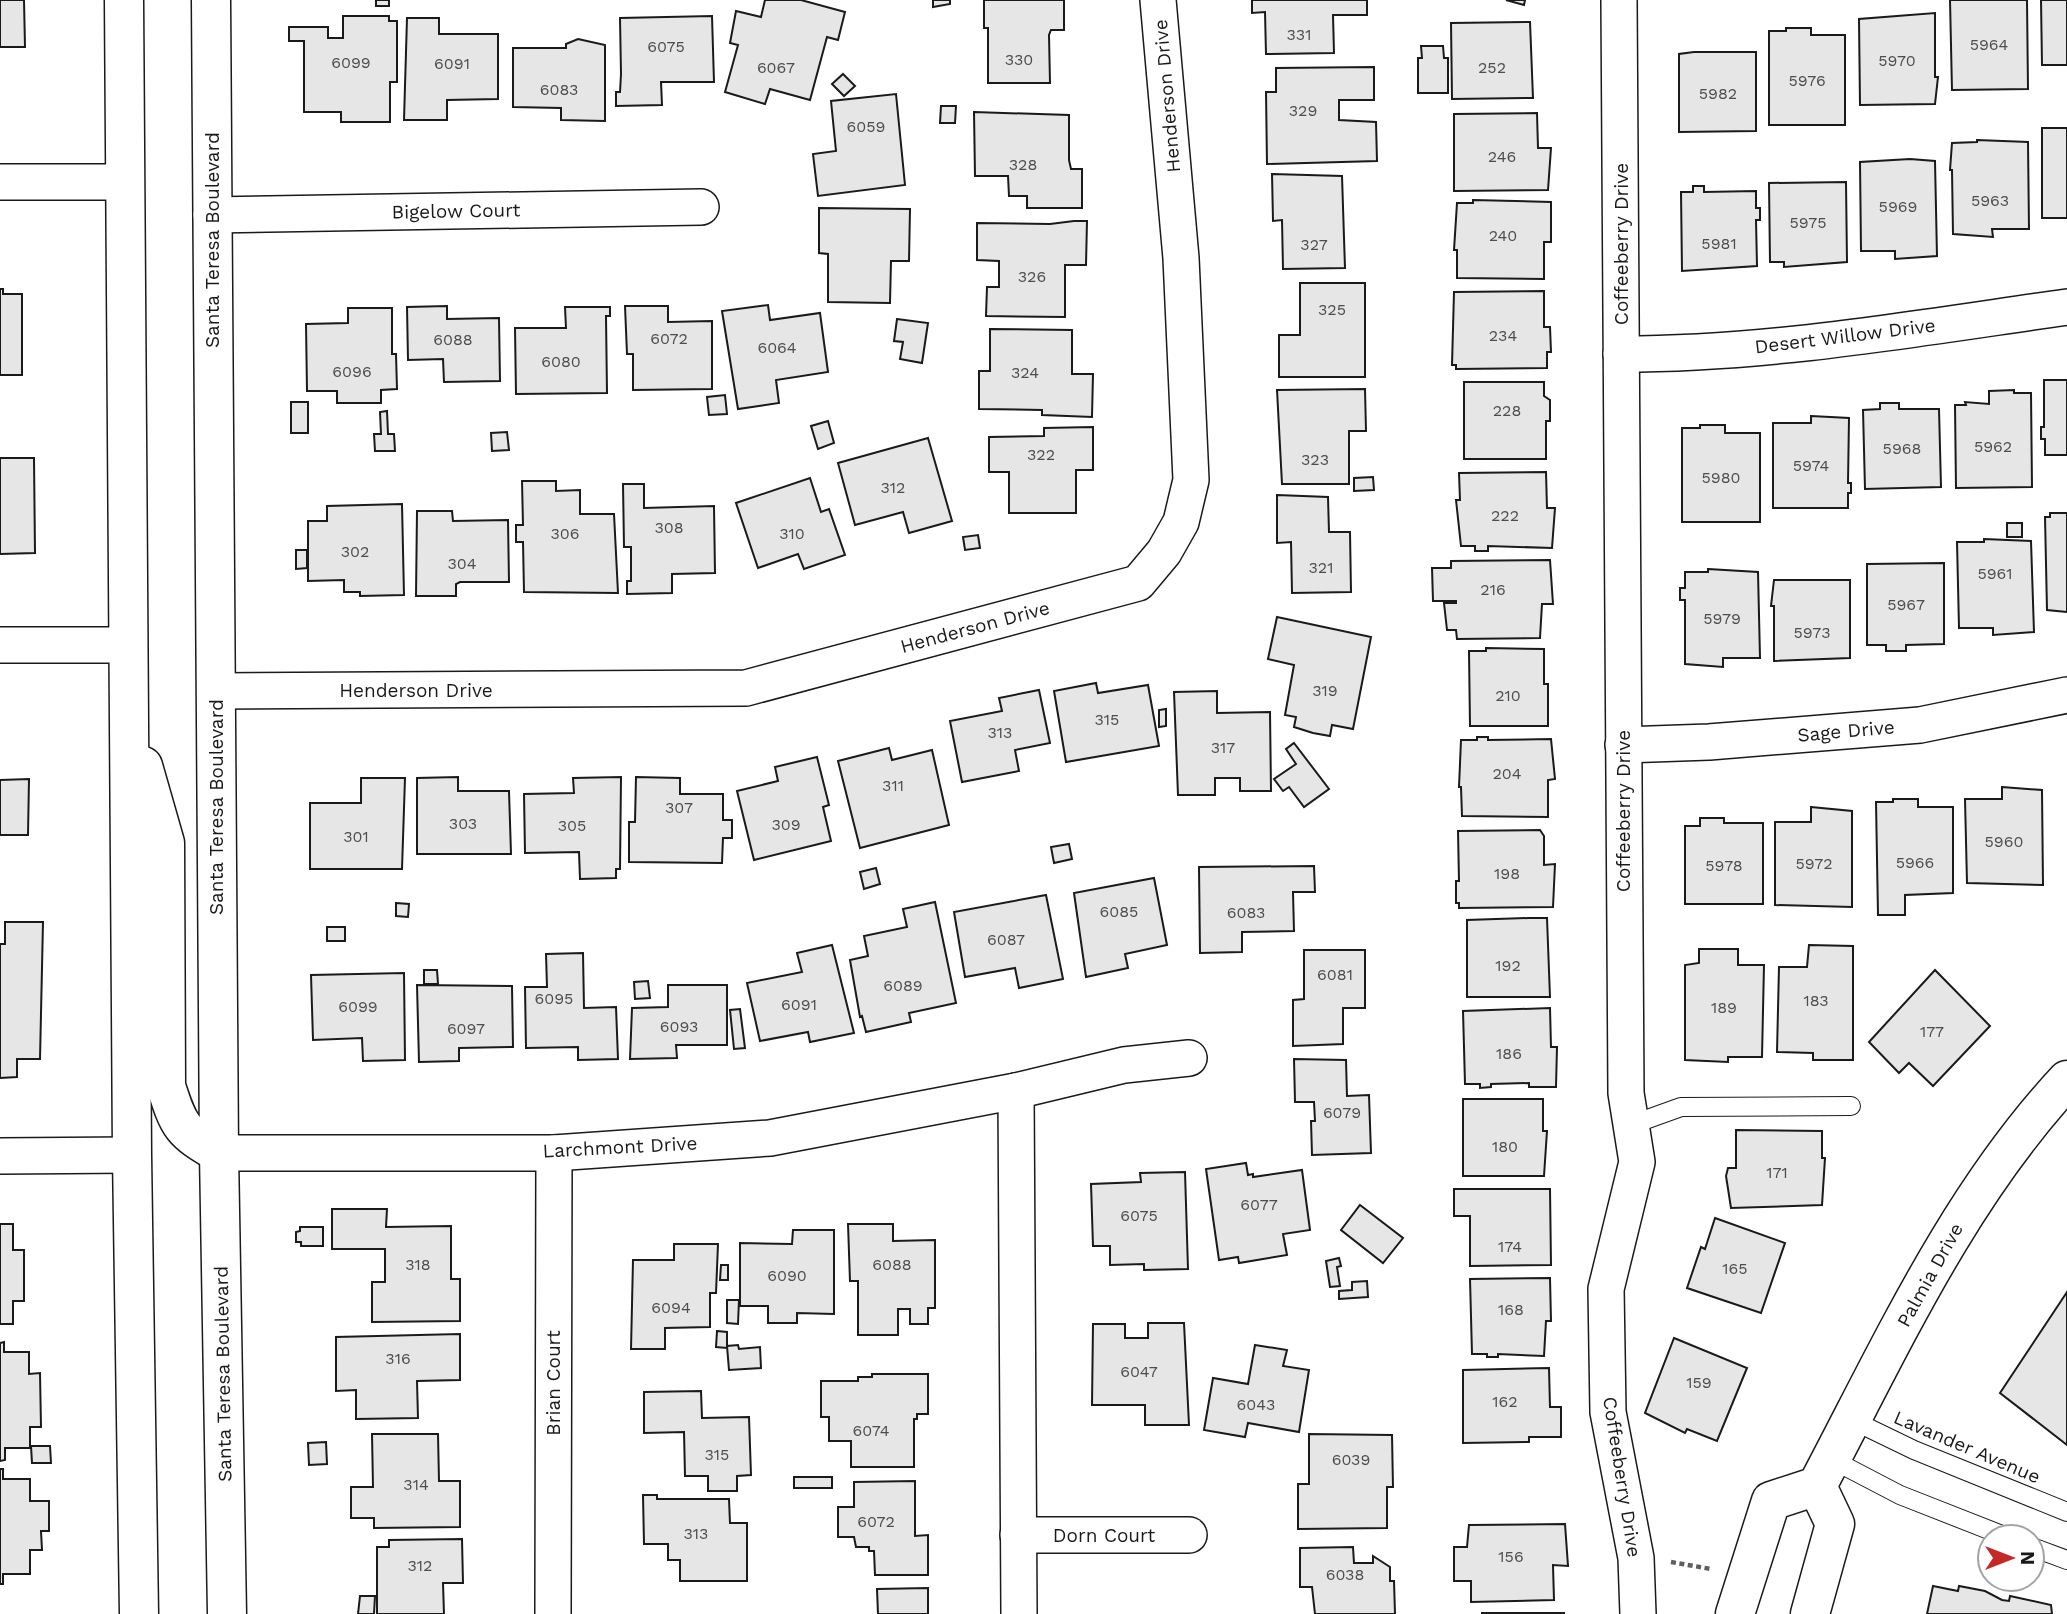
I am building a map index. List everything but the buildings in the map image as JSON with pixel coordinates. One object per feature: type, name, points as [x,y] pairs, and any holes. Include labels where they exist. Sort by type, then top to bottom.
[{"type":"main road","points":[[124,0],[132,1155],[139,1614]]},
{"type":"main road","name":"Santa Teresa Boulevard","points":[[211,0],[219,1153],[227,1614]]},
{"type":"main road","points":[[129,716],[165,843],[166,1086],[176,1116],[186,1134],[219,1153]]},
{"type":"main road","name":"Palmia Drive","points":[[1824,1472],[1952,1232],[2047,1102],[2067,1080]]},
{"type":"main road","points":[[1735,1614],[1771,1501],[1824,1472],[1835,1524],[1810,1614]]},
{"type":"street","name":"Henderson Drive","points":[[216,691],[746,688],[1138,583],[1164,552],[1181,522],[1191,480],[1181,258],[1158,0]]},
{"type":"street","name":"Coffeeberry Drive","points":[[1619,0],[1626,1093],[1637,1162],[1606,1289],[1608,1412],[1636,1558],[1638,1614]]},
{"type":"street","points":[[0,181],[125,181]]},
{"type":"street","name":"Bigelow Court","points":[[211,215],[701,207]]},
{"type":"street","name":"Desert Willow Drive","points":[[1621,354],[1703,352],[1852,338],[2067,307]]},
{"type":"street","points":[[0,645],[128,645]]},
{"type":"street","name":"Sage Drive","points":[[1623,744],[1709,742],[1920,725],[2067,695]]},
{"type":"street","name":"Larchmont Drive","points":[[219,1153],[554,1153],[770,1138],[1016,1091],[1124,1065],[1189,1058]]},
{"type":"street","points":[[1016,1091],[1019,1614]]},
{"type":"street","name":"Brian Court","points":[[553,1614],[554,1153]]},
{"type":"street","points":[[0,1156],[132,1155]]},
{"type":"street","name":"Dorn Court","points":[[1018,1535],[1189,1535]]},
{"type":"lane","points":[[1631,1125],[1681,1107],[1851,1106]]},
{"type":"lane","name":"Lavander Avenue","points":[[1852,1420],[1914,1450],[2067,1512]]},
{"type":"lane","points":[[1824,1472],[1900,1495],[1976,1525]]},
{"type":"lane","points":[[2046,1552],[2067,1560]]},
{"type":"path","points":[[1636,1558],[1694,1564],[1747,1578]]}]
